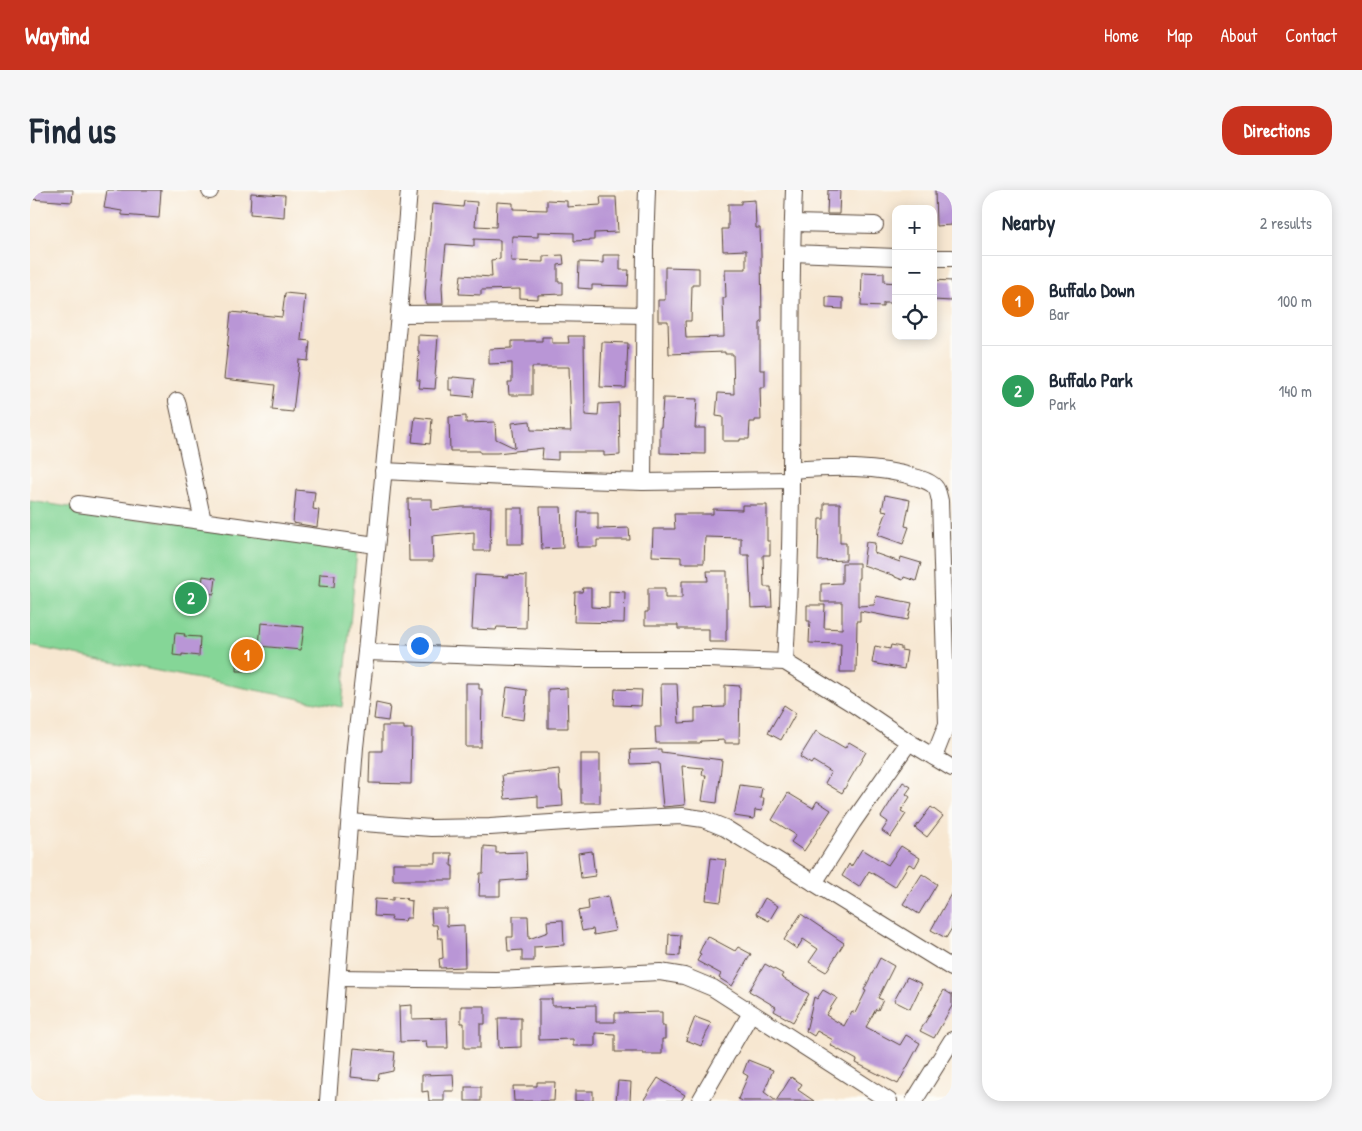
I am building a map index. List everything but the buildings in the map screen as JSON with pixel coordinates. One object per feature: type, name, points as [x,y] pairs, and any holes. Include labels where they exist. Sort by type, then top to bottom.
[{"type":"street","points":[[328,1101],[355,747],[399,314],[408,190]]},
{"type":"street","points":[[643,482],[647,190]]},
{"type":"street","points":[[785,662],[791,475],[792,223],[794,190]]},
{"type":"street","points":[[792,223],[875,225]]},
{"type":"street","points":[[792,253],[892,257]]},
{"type":"street","points":[[937,258],[952,258]]},
{"type":"street","points":[[399,314],[548,313],[644,315]]},
{"type":"street","points":[[178,401],[203,522]]},
{"type":"street","points":[[383,471],[643,482],[791,475],[854,468],[882,470],[929,482],[936,487],[940,501],[947,724],[934,757]]},
{"type":"street","points":[[78,504],[376,545]]},
{"type":"street","points":[[366,652],[578,659],[708,659],[785,662],[952,768]]},
{"type":"street","points":[[814,883],[853,822],[909,742]]},
{"type":"street","points":[[350,822],[431,828],[490,827],[682,816],[703,819],[725,828],[952,968]]},
{"type":"street","points":[[338,978],[496,980],[660,972],[684,976],[713,988],[889,1101]]},
{"type":"street","points":[[700,1101],[751,1013]]},
{"type":"street","points":[[914,1101],[952,1040]]},
{"type":"green space","points":[[30,501],[357,551],[342,707],[30,646]]},
{"type":"place","name":"Buffalo Park","points":[[191,598]]},
{"type":"place","name":"Buffalo Down","points":[[247,655]]}]
